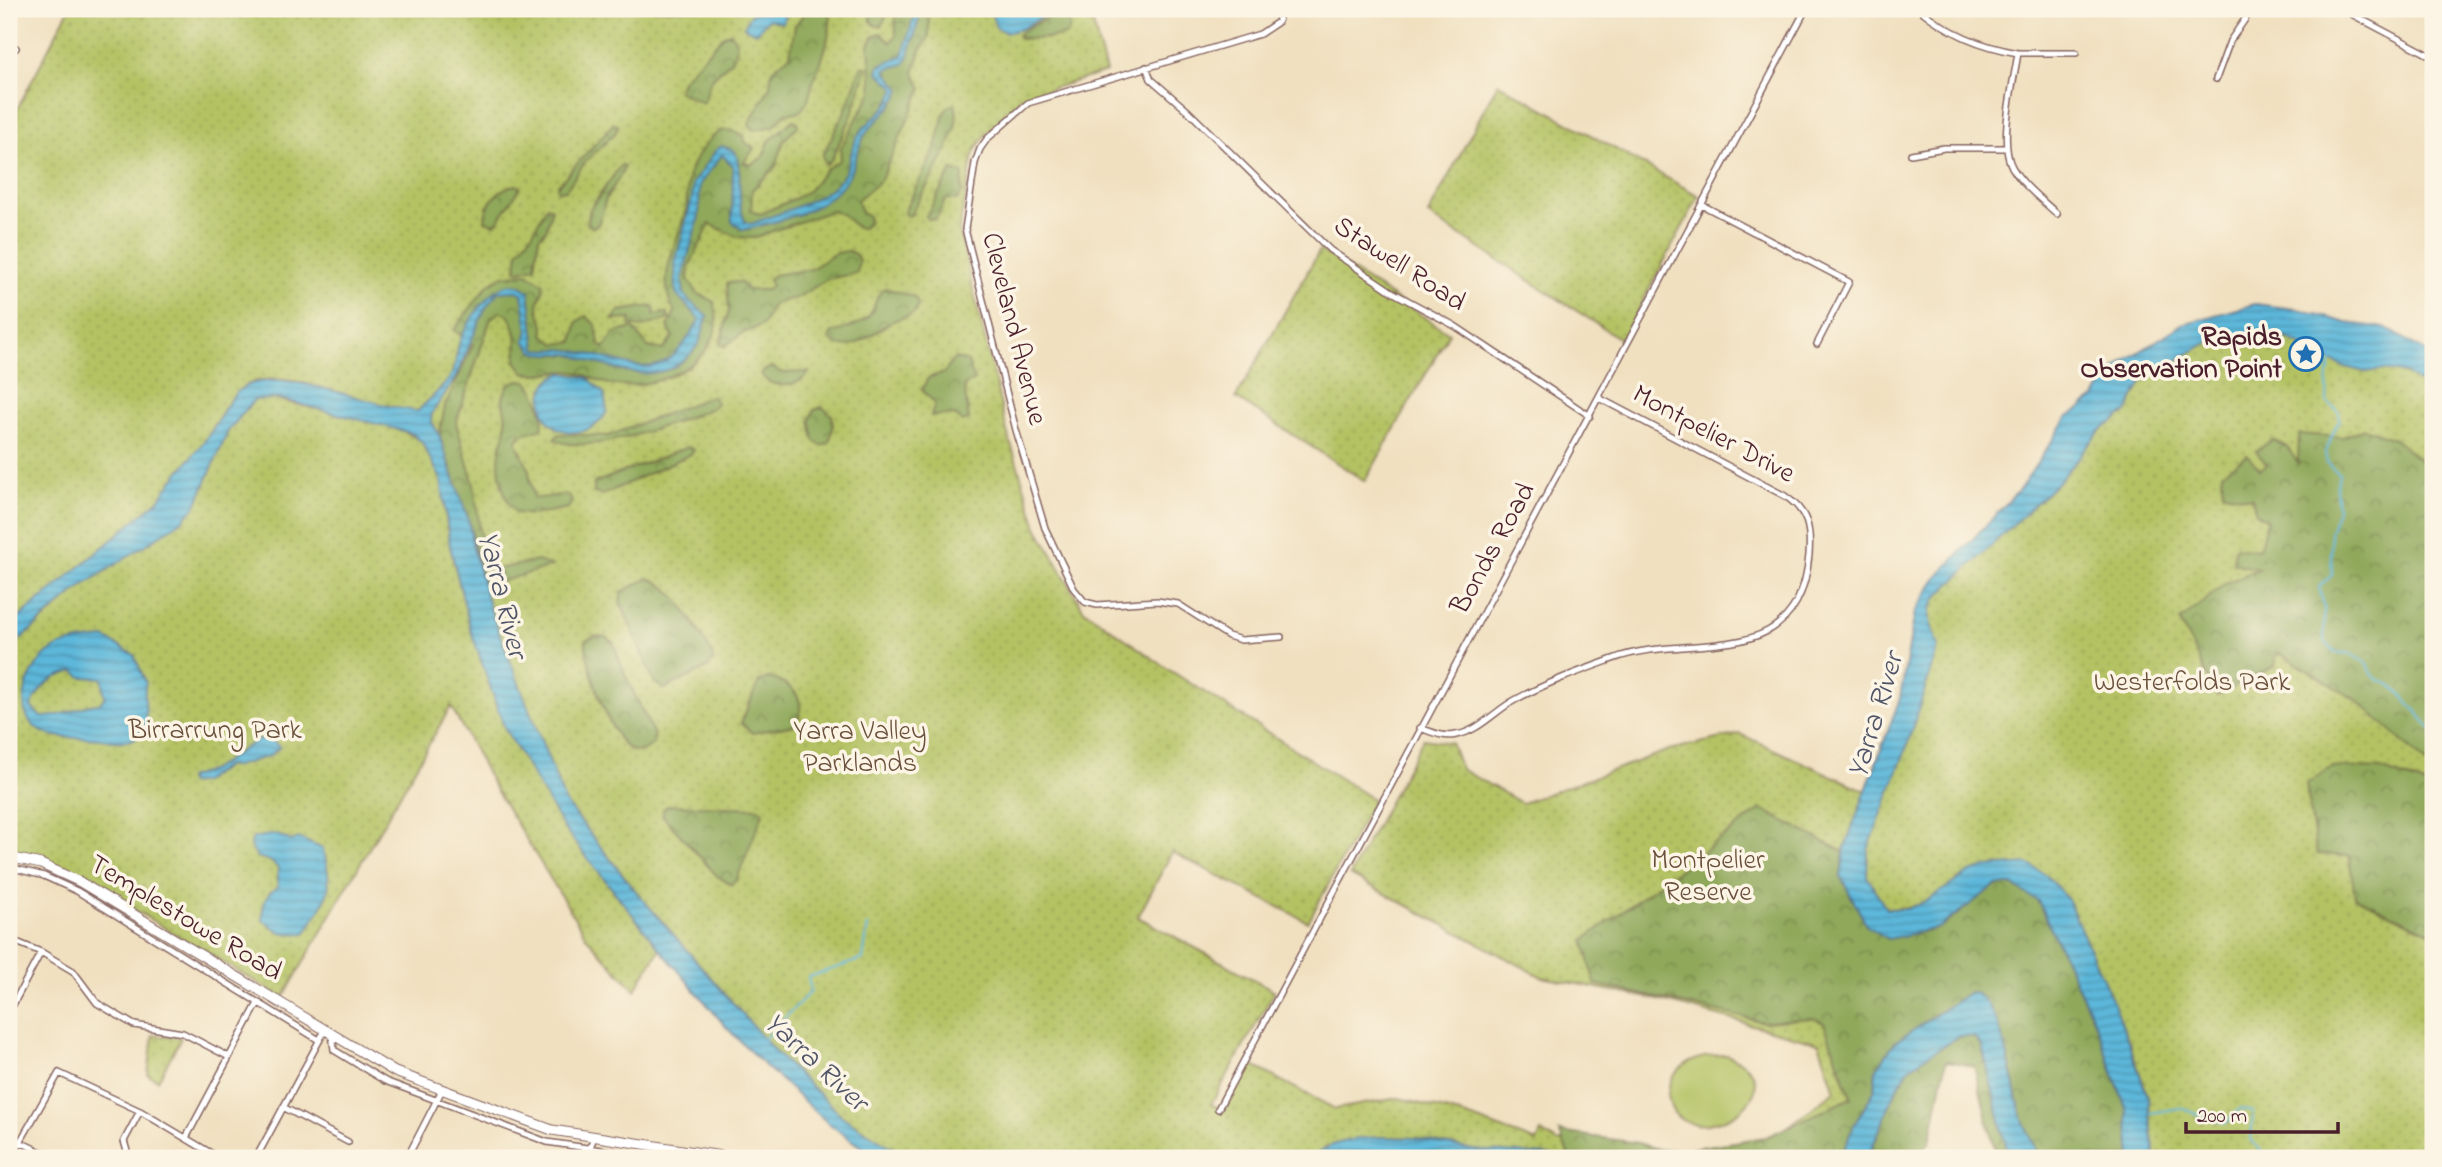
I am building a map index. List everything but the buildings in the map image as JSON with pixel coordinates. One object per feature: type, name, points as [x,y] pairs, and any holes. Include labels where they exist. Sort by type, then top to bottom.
[{"type":"main road","name":"Templestowe Road","points":[[9,857],[33,861],[80,882],[388,1069],[537,1126],[702,1156],[734,1158]]},
{"type":"street","name":"Cleveland Avenue","points":[[1281,9],[1278,22],[1260,34],[1028,103],[1020,108],[987,139],[981,149],[975,163],[965,229],[1045,528],[1074,589],[1085,602],[1097,605],[1157,601],[1178,604],[1228,636],[1241,640],[1281,637]]},
{"type":"street","name":"Bonds Road","points":[[1218,1109],[1381,810],[1420,728],[1590,416],[1806,9]]},
{"type":"street","points":[[1919,9],[1941,26],[1970,41],[2018,53],[2076,52]]},
{"type":"street","points":[[2216,79],[2230,41],[2252,9]]},
{"type":"street","points":[[2342,9],[2433,57]]},
{"type":"street","points":[[9,44],[16,48]]},
{"type":"street","points":[[2018,53],[2006,148],[2010,164],[2024,183],[2057,214]]},
{"type":"street","name":"Stawell Road","points":[[1146,67],[1151,79],[1189,112],[1330,250],[1394,293],[1455,326],[1590,416]]},
{"type":"street","points":[[1911,154],[1944,148],[2006,148]]},
{"type":"street","points":[[1702,205],[1849,282],[1817,344]]},
{"type":"street","name":"Montpelier Drive","points":[[1420,728],[1443,735],[1464,733],[1514,700],[1625,655],[1745,641],[1776,627],[1800,596],[1808,572],[1810,538],[1807,518],[1798,506],[1785,496],[1599,398]]},
{"type":"street","name":"Templestowe Road","points":[[9,867],[44,876],[77,891],[319,1040]]},
{"type":"street","points":[[9,939],[41,951],[76,974],[97,1003],[134,1025],[183,1033],[229,1057]]},
{"type":"street","points":[[9,1012],[41,951]]},
{"type":"street","points":[[186,1138],[258,1003]]},
{"type":"street","points":[[256,1158],[319,1040],[328,1032]]},
{"type":"street","name":"Templestowe Road","points":[[328,1032],[334,1050],[384,1081],[547,1142],[653,1158],[672,1149]]},
{"type":"street","points":[[10,1157],[58,1070],[140,1111],[219,1158]]},
{"type":"street","points":[[407,1158],[442,1090]]},
{"type":"street","points":[[283,1107],[348,1142]]},
{"type":"street","points":[[129,1158],[124,1141],[140,1111]]},
{"type":"street","points":[[586,1158],[594,1137]]},
{"type":"street","points":[[21,1140],[54,1158]]},
{"type":"green space","points":[[69,9],[1089,9],[1106,72],[1021,98],[987,133],[974,152],[959,230],[1007,431],[1037,527],[1083,609],[1168,669],[1374,800],[1308,922],[1172,852],[1138,917],[1275,991],[1211,1104],[1224,1111],[1250,1064],[1335,1109],[1399,1098],[1467,1116],[1537,1142],[1541,1132],[1557,1142],[1638,1144],[1661,1151],[1764,1145],[1835,1091],[1819,1043],[1659,1000],[1542,977],[1350,875],[1423,739],[1451,743],[1461,769],[1522,803],[1669,750],[1740,734],[1866,791],[1845,847],[1840,872],[1867,926],[1888,939],[1938,928],[1973,899],[1996,885],[2005,883],[2029,893],[2038,901],[2096,1025],[2127,1111],[2131,1158],[2039,1158],[2023,1119],[1998,1025],[1981,997],[1970,992],[1895,1042],[1876,1070],[1874,1091],[1853,1127],[1841,1158],[1545,1156],[1473,1150],[1415,1138],[1380,1137],[1339,1143],[1327,1147],[1313,1158],[908,1158],[843,1117],[778,1055],[639,895],[565,802],[489,606],[473,548],[469,522],[439,435],[421,421],[390,408],[313,385],[280,379],[250,383],[229,401],[208,436],[160,500],[9,626],[9,125]]},
{"type":"green space","points":[[807,9],[831,11],[826,45],[808,100],[799,112],[786,113],[774,126],[754,130],[749,124],[770,86],[772,70],[790,55],[795,26]]},
{"type":"green space","points":[[869,9],[929,9],[929,37],[921,50],[914,73],[922,88],[881,180],[857,200],[861,213],[868,216],[869,222],[863,228],[857,228],[842,214],[831,211],[753,238],[737,237],[710,224],[689,267],[688,279],[697,293],[714,302],[717,322],[712,339],[702,354],[688,366],[671,376],[652,382],[614,385],[573,372],[524,372],[516,361],[516,337],[511,320],[507,314],[500,312],[491,318],[456,423],[474,485],[484,561],[491,568],[497,569],[538,561],[552,566],[484,587],[469,522],[439,435],[445,406],[473,344],[454,330],[488,285],[503,276],[527,273],[543,283],[538,306],[544,326],[543,334],[556,344],[573,342],[577,322],[586,316],[596,325],[599,344],[604,348],[615,333],[633,328],[648,347],[663,350],[673,337],[668,326],[675,312],[669,299],[667,274],[686,209],[689,175],[698,155],[714,135],[729,130],[744,135],[745,142],[754,148],[744,162],[749,165],[762,159],[769,141],[793,120],[798,122],[798,126],[784,140],[776,166],[752,190],[751,211],[760,214],[809,190],[826,169],[840,160],[841,147],[872,92],[869,45],[873,37],[881,33],[891,43],[896,35],[895,13],[890,10],[881,26],[876,26],[871,21]]},
{"type":"green space","points":[[1056,13],[1065,15],[1070,25],[1068,34],[1051,38],[1020,39],[1018,35],[1021,32]]},
{"type":"green space","points":[[731,33],[737,48],[735,54],[711,81],[703,103],[678,91],[683,79],[724,35]]},
{"type":"green space","points":[[862,65],[867,68],[852,115],[832,159],[826,165],[822,156],[845,111]]},
{"type":"green space","points":[[1498,83],[1699,196],[1622,340],[1428,215]]},
{"type":"green space","points":[[955,104],[957,116],[949,145],[911,215],[907,216],[904,213],[933,152],[944,114],[949,106]]},
{"type":"green space","points":[[613,124],[618,125],[615,133],[585,162],[566,190],[558,191],[557,186]]},
{"type":"green space","points":[[621,165],[624,167],[623,171],[606,199],[598,225],[593,227],[587,224],[590,209]]},
{"type":"green space","points":[[952,170],[963,173],[962,192],[958,200],[946,199],[936,219],[928,219],[926,216]]},
{"type":"green space","points":[[517,185],[520,188],[498,221],[495,224],[485,221],[487,208],[494,197],[504,189]]},
{"type":"green space","points":[[547,206],[552,208],[546,230],[539,237],[535,267],[516,270],[518,252],[532,234]]},
{"type":"green space","points":[[1320,250],[1449,333],[1365,481],[1236,398]]},
{"type":"green space","points":[[848,251],[855,254],[859,261],[857,273],[828,279],[796,298],[779,302],[771,307],[763,325],[743,333],[725,346],[720,344],[729,311],[727,283],[740,282],[748,290],[767,290],[771,286],[769,279],[774,275],[811,269],[836,253]]},
{"type":"green space","points":[[885,288],[915,297],[918,305],[915,312],[889,323],[868,338],[851,345],[836,344],[829,338],[832,333],[856,325],[868,317],[879,294]]},
{"type":"green space","points":[[652,306],[655,309],[654,315],[667,313],[669,319],[642,327],[630,325],[631,319],[613,320],[619,311]]},
{"type":"green space","name":"Westerfolds Park","points":[[2251,325],[2390,367],[2433,384],[2433,1158],[2153,1158],[2147,1094],[2127,1037],[1916,908],[1886,909],[1859,865],[1925,613],[1944,586],[2134,380],[2187,342]]},
{"type":"green space","points":[[955,358],[968,362],[974,380],[964,386],[969,420],[962,422],[954,415],[931,416],[935,403],[922,390],[928,378],[944,373]]},
{"type":"green space","points":[[771,367],[782,373],[809,372],[792,384],[778,385],[765,379],[761,373]]},
{"type":"green space","points":[[518,380],[527,381],[531,385],[542,416],[542,428],[520,435],[516,442],[528,467],[534,498],[569,496],[572,502],[568,508],[532,515],[517,513],[505,494],[499,468],[506,425],[503,401],[509,384]]},
{"type":"green space","points":[[712,396],[717,403],[712,408],[632,436],[587,444],[569,444],[554,439],[559,434],[608,436]]},
{"type":"green space","name":"Birrarrung Park","points":[[265,397],[398,428],[421,441],[441,479],[450,546],[471,631],[481,655],[563,827],[660,949],[635,990],[587,938],[494,787],[451,706],[283,998],[60,866],[36,856],[9,852],[9,649],[81,587],[196,505],[228,431],[254,400]]},
{"type":"green space","points":[[822,407],[832,415],[833,428],[829,443],[821,446],[814,440],[810,420],[814,410]]},
{"type":"green space","points":[[2364,428],[2394,439],[2433,471],[2433,934],[2355,897],[2349,856],[2317,854],[2306,784],[2332,767],[2381,769],[2430,787],[2428,765],[2358,701],[2277,652],[2275,666],[2217,696],[2180,621],[2226,583],[2258,569],[2233,563],[2235,547],[2259,550],[2267,520],[2256,513],[2252,498],[2223,493],[2222,473],[2247,455],[2260,469],[2267,465],[2256,451],[2273,440],[2287,447],[2298,463],[2299,434],[2343,437]]},
{"type":"green space","points":[[688,447],[694,450],[691,454],[602,495],[594,493],[594,483]]},
{"type":"green space","points":[[648,578],[677,599],[712,653],[713,662],[706,669],[664,689],[654,682],[620,601],[622,592]]},
{"type":"green space","points":[[595,636],[606,637],[614,644],[625,675],[654,735],[653,744],[643,750],[633,751],[625,746],[608,719],[594,683],[587,650],[586,640]]},
{"type":"green space","points":[[769,678],[785,684],[796,694],[799,716],[795,725],[752,733],[741,723],[759,681]]},
{"type":"green space","points":[[669,805],[759,808],[763,813],[736,881],[730,884],[717,876],[663,816],[663,809]]},
{"type":"green space","name":"Montpelier Reserve","points":[[1761,809],[1844,852],[1841,877],[1867,926],[1902,932],[1929,931],[1951,920],[1995,886],[2008,885],[2022,889],[2038,901],[2096,1025],[2127,1111],[2131,1158],[2039,1158],[2023,1119],[1998,1025],[1981,997],[1970,992],[1895,1042],[1876,1070],[1874,1091],[1853,1127],[1841,1158],[1569,1156],[1559,1132],[1638,1143],[1661,1150],[1688,1149],[1766,1137],[1851,1098],[1824,1023],[1813,1018],[1764,1022],[1595,984],[1584,940]]},
{"type":"green space","points":[[153,1035],[181,1038],[158,1080],[148,1075]]},
{"type":"green space","points":[[1968,1035],[1979,1040],[1982,1047],[2009,1158],[1997,1158],[1974,1066],[1946,1061],[1930,1142],[1917,1158],[1868,1158],[1895,1092],[1910,1067],[1951,1039]]},
{"type":"green space","points":[[1727,1055],[1750,1070],[1755,1087],[1748,1103],[1732,1116],[1712,1123],[1691,1123],[1675,1114],[1668,1093],[1675,1074],[1689,1062],[1707,1056]]},
{"type":"water","points":[[776,9],[785,12],[783,23],[768,19],[756,33],[744,27],[750,15],[760,11],[770,13]]},
{"type":"water","points":[[916,9],[920,9],[920,15],[908,58],[904,64],[885,70],[901,90],[867,132],[848,177],[828,199],[801,213],[743,230],[732,222],[733,166],[722,155],[700,184],[699,216],[682,279],[684,293],[689,301],[708,316],[699,343],[684,360],[669,369],[638,373],[572,355],[534,352],[525,341],[528,330],[522,294],[517,291],[498,292],[485,309],[455,379],[432,413],[431,420],[439,435],[469,522],[473,548],[489,606],[565,802],[639,895],[778,1055],[843,1117],[908,1158],[876,1158],[828,1123],[728,1029],[563,827],[504,727],[471,631],[450,546],[441,479],[421,441],[411,433],[280,399],[254,400],[228,431],[196,505],[182,521],[81,587],[9,649],[9,626],[159,500],[212,431],[232,397],[253,383],[298,383],[418,411],[448,380],[453,371],[461,338],[472,318],[489,297],[509,285],[519,285],[529,292],[536,349],[569,350],[643,367],[657,365],[671,358],[685,343],[700,319],[676,294],[675,263],[692,198],[693,183],[716,150],[722,146],[735,151],[739,169],[740,204],[745,222],[751,224],[813,199],[835,185],[843,176],[858,135],[886,106],[893,94],[895,88],[878,72],[880,65],[903,55]]},
{"type":"water","points":[[990,9],[1056,9],[1021,29],[1006,33],[996,27]]},
{"type":"water","points":[[2255,304],[2303,310],[2346,323],[2386,328],[2433,356],[2433,393],[2405,373],[2383,370],[2365,372],[2341,366],[2285,337],[2260,333],[2221,335],[2143,380],[2127,412],[2100,431],[2059,481],[1937,597],[1930,611],[1930,621],[1938,647],[1906,749],[1868,850],[1867,876],[1886,909],[1907,909],[1928,900],[1970,872],[1986,867],[2028,864],[2046,875],[2067,898],[2118,1013],[2148,1097],[2155,1158],[2131,1158],[2127,1111],[2096,1025],[2038,901],[2012,885],[1996,885],[1938,928],[1888,939],[1867,926],[1841,877],[1845,847],[1900,698],[1915,612],[1936,578],[2020,489],[2068,417],[2095,398],[2105,379],[2122,363],[2183,324]]},
{"type":"water","points":[[563,373],[588,378],[604,393],[607,411],[602,419],[587,430],[561,430],[546,418],[542,397],[546,385]]},
{"type":"water","points":[[105,638],[134,655],[146,683],[146,723],[141,734],[132,740],[122,741],[62,737],[41,731],[31,723],[24,702],[30,678],[36,667],[43,657],[58,647],[78,641]],"holes":[[[75,671],[81,677],[102,678],[105,697],[99,704],[49,717],[41,717],[31,707],[38,693],[53,679]]]},
{"type":"water","points":[[257,740],[271,740],[280,747],[269,756],[233,767],[228,765],[203,782],[189,784],[188,778],[212,770]]},
{"type":"water","points":[[275,834],[291,841],[299,838],[323,849],[329,885],[324,902],[305,934],[282,933],[263,920],[265,901],[278,886],[278,868],[270,861],[257,857],[250,846],[253,838]]},
{"type":"water","points":[[1970,992],[1981,997],[1998,1025],[2023,1119],[2039,1158],[2009,1158],[1982,1046],[1974,1037],[1959,1036],[1910,1067],[1895,1092],[1868,1158],[1841,1158],[1853,1127],[1874,1091],[1876,1070],[1895,1042]]},
{"type":"water","points":[[1380,1137],[1415,1138],[1473,1150],[1586,1158],[1313,1158],[1335,1144]]},
{"type":"waterway","points":[[2332,358],[2328,374],[2327,402],[2339,412],[2340,420],[2325,453],[2327,462],[2339,474],[2336,490],[2338,509],[2330,533],[2332,575],[2319,587],[2324,606],[2324,640],[2335,653],[2349,653],[2368,664],[2374,676],[2392,685],[2433,731]]},
{"type":"waterway","name":"Yarra River","points":[[764,1039],[811,991],[808,977],[863,959],[868,925]]},
{"type":"waterway","points":[[2151,1113],[2180,1108],[2226,1123],[2240,1109],[2253,1112],[2251,1141],[2263,1152],[2263,1158]]},
{"type":"place","name":"Rapids Observation Point","points":[[2306,354]]},
{"type":"park label","name":"Yarra Valley Parklands","points":[[860,748]]}]
